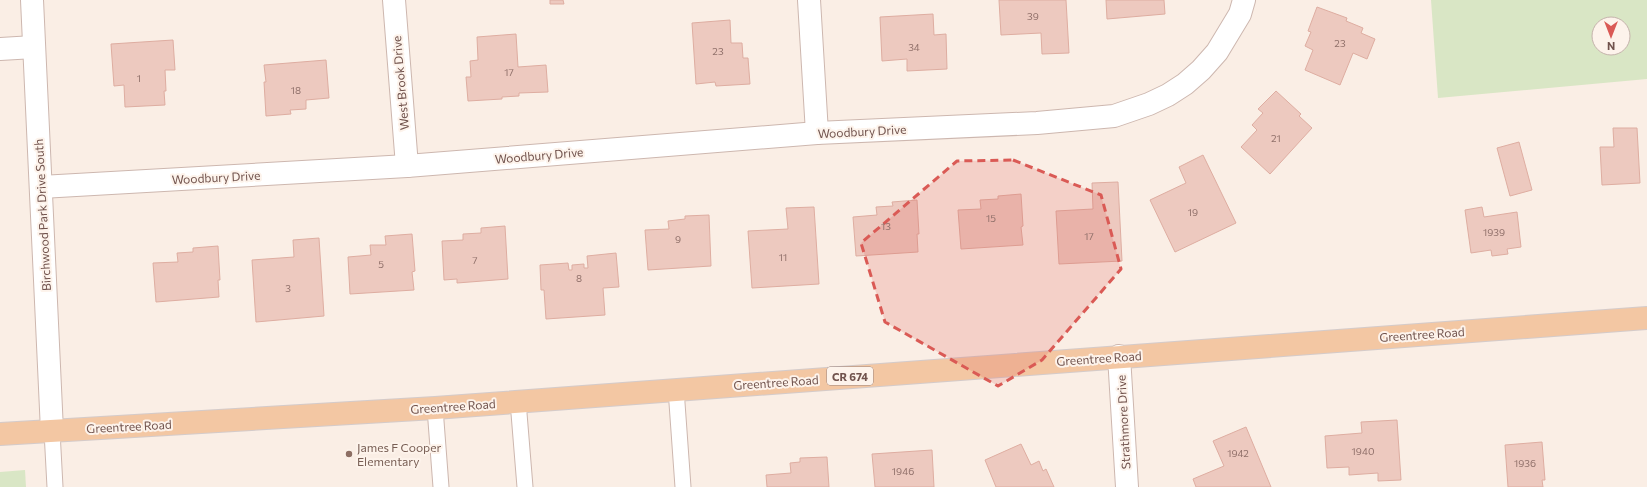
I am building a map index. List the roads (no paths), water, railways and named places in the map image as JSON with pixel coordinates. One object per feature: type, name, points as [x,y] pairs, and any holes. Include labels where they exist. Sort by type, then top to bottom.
[{"type":"main road","name":"Greentree Road","points":[[0,434],[435,408],[1119,356],[1647,318]]},
{"type":"street","name":"Birchwood Park Drive South","points":[[32,0],[52,431]]},
{"type":"street","name":"West Brook Drive","points":[[394,0],[407,166]]},
{"type":"street","points":[[809,0],[817,133]]},
{"type":"street","name":"Woodbury Drive","points":[[41,187],[407,166],[817,133],[1037,123],[1114,116],[1149,104],[1168,94],[1185,84],[1201,70],[1217,52],[1240,14],[1244,0]]},
{"type":"street","points":[[0,49],[34,47]]},
{"type":"street","name":"Strathmore Drive","points":[[1119,356],[1127,487]]},
{"type":"lane","points":[[676,389],[683,487]]},
{"type":"lane","points":[[518,401],[525,487]]},
{"type":"lane","points":[[435,408],[441,487]]},
{"type":"lane","points":[[52,431],[55,487]]},
{"type":"place","name":"James F Cooper Elementary","points":[[349,454]]}]
